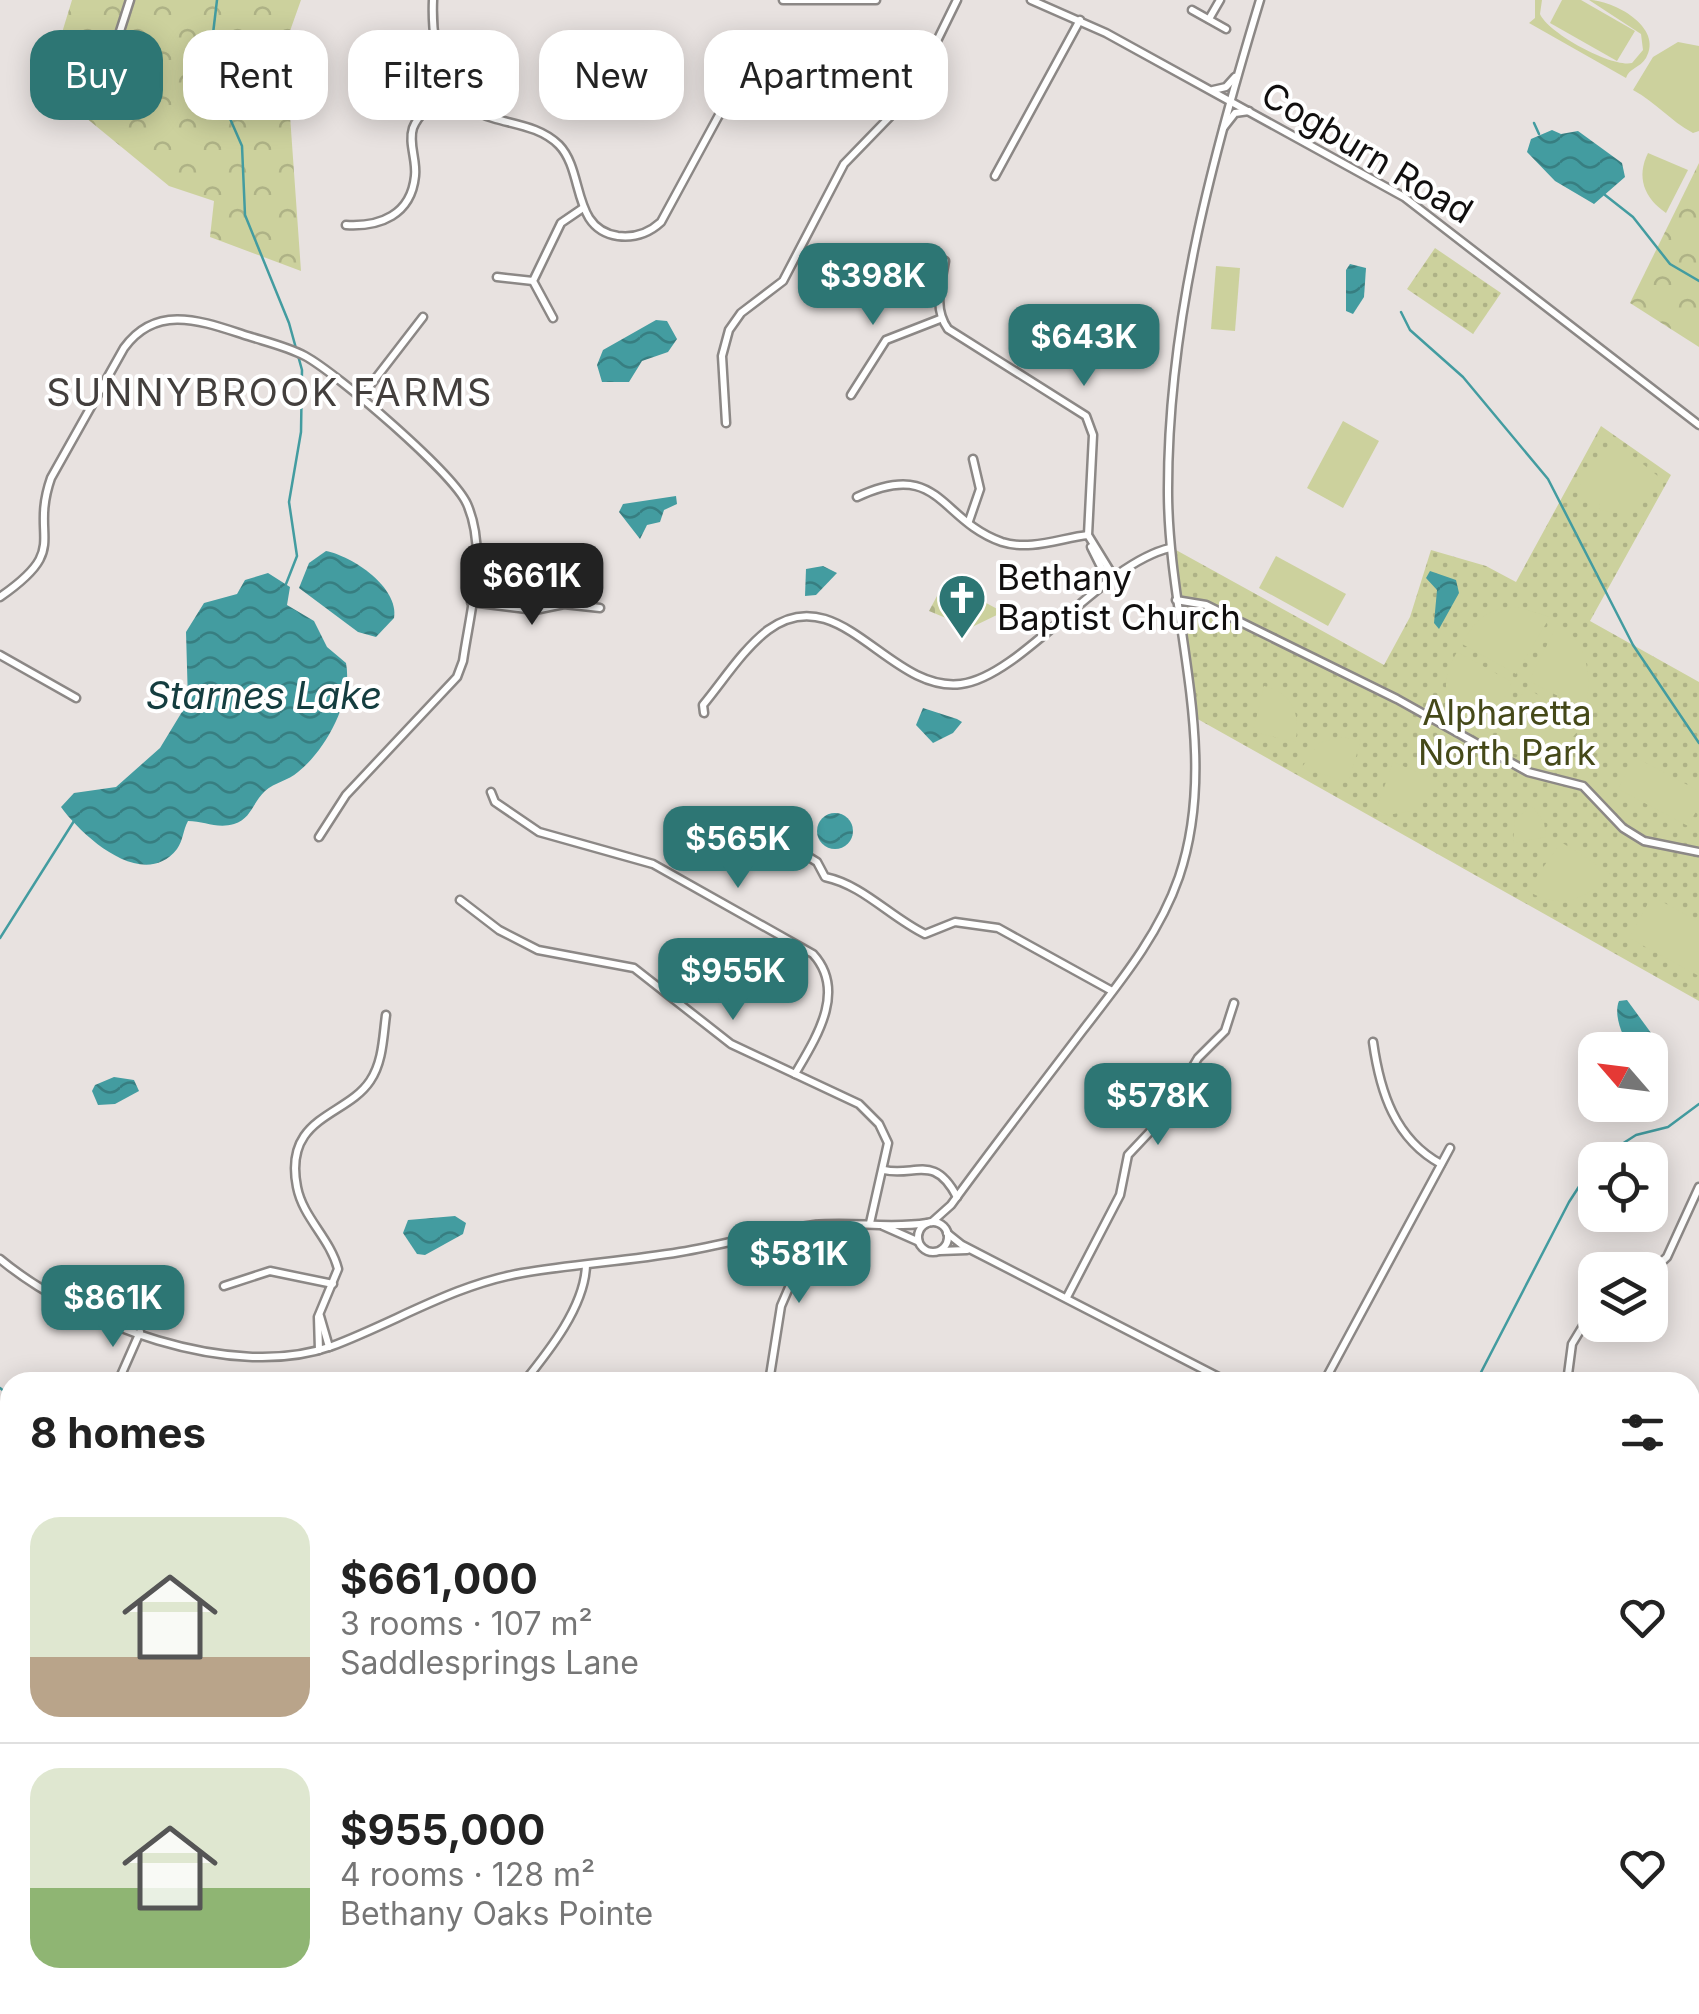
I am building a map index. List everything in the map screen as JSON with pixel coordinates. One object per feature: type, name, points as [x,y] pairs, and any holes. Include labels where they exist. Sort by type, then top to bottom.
[{"type":"street","points":[[120,30],[130,0]]},
{"type":"street","points":[[433,0],[435,30]]},
{"type":"street","points":[[783,0],[876,0]]},
{"type":"street","points":[[726,423],[722,356],[729,330],[742,314],[783,281],[844,164],[910,96],[957,0]]},
{"type":"street","name":"Cogburn Road","points":[[1030,0],[1080,20],[1374,178],[1435,218],[1699,425]]},
{"type":"street","points":[[1209,19],[1220,0]]},
{"type":"street","points":[[920,1244],[920,1230],[951,1205],[1112,991],[1164,914],[1190,830],[1193,708],[1170,548],[1171,414],[1199,210],[1260,0]]},
{"type":"street","points":[[1192,10],[1226,29]]},
{"type":"street","points":[[995,176],[1080,20]]},
{"type":"street","points":[[1213,90],[1227,86],[1238,72]]},
{"type":"street","points":[[1220,132],[1232,114],[1252,111]]},
{"type":"street","points":[[346,225],[376,225],[402,208],[415,176],[413,128],[419,120]]},
{"type":"street","points":[[503,120],[538,130],[556,142],[572,164],[583,208],[595,225],[613,235],[641,234],[659,224],[676,187],[704,149],[718,120]]},
{"type":"street","points":[[533,281],[560,223],[583,208]]},
{"type":"street","points":[[945,261],[938,301],[940,318],[959,338],[1060,396],[1086,416],[1093,435],[1089,538],[1112,581]]},
{"type":"street","points":[[498,278],[533,281]]},
{"type":"street","points":[[533,281],[553,318]]},
{"type":"street","points":[[359,400],[423,317]]},
{"type":"street","points":[[0,597],[40,564],[47,545],[45,501],[50,478],[124,348],[147,326],[168,318],[191,318],[296,352],[440,467],[464,498],[477,542],[464,662],[457,678],[346,795],[319,837]]},
{"type":"street","points":[[851,395],[886,340],[940,318]]},
{"type":"street","points":[[969,520],[980,496],[974,459]]},
{"type":"street","points":[[857,497],[896,482],[912,484],[931,492],[1007,544],[1089,538]]},
{"type":"street","points":[[704,713],[702,705],[762,636],[791,618],[827,618],[918,676],[964,684],[998,669],[1112,581],[1170,548]]},
{"type":"street","points":[[1176,600],[1206,604],[1397,698],[1528,772],[1583,786],[1618,823],[1644,840],[1699,852]]},
{"type":"street","points":[[471,602],[535,610],[564,604],[600,608]]},
{"type":"street","points":[[0,656],[76,698]]},
{"type":"street","points":[[491,792],[494,802],[539,832],[654,864],[813,954],[828,979],[829,1000],[795,1074]]},
{"type":"street","points":[[804,854],[816,862],[825,877],[856,888],[887,913],[924,934],[955,922],[998,928],[1112,991]]},
{"type":"street","points":[[460,900],[523,944],[634,968],[731,1044],[853,1100],[874,1119],[888,1142],[874,1224]]},
{"type":"street","points":[[1067,1297],[1120,1196],[1128,1155],[1161,1120],[1198,1058],[1224,1031],[1234,1003]]},
{"type":"street","points":[[319,1350],[319,1315],[337,1264],[328,1240],[300,1198],[297,1163],[315,1122],[370,1080],[380,1060],[386,1015]]},
{"type":"street","points":[[1372,1042],[1381,1090],[1400,1126],[1418,1148],[1441,1164]]},
{"type":"street","points":[[1329,1372],[1450,1148]]},
{"type":"street","points":[[884,1170],[896,1173],[916,1166],[937,1174],[957,1197]]},
{"type":"street","points":[[1668,1254],[1699,1187]]},
{"type":"street","points":[[937,1252],[945,1246],[951,1205]]},
{"type":"street","points":[[0,1259],[48,1292],[198,1353],[274,1358],[329,1347],[466,1287],[517,1274],[681,1252],[816,1225],[930,1223],[974,1251],[1209,1372]]},
{"type":"street","points":[[874,1224],[912,1236],[937,1252],[974,1251]]},
{"type":"street","points":[[770,1372],[780,1306],[816,1225]]},
{"type":"street","points":[[531,1372],[557,1336],[586,1264]]},
{"type":"street","points":[[224,1286],[270,1271],[333,1284]]},
{"type":"street","points":[[319,1315],[329,1347]]},
{"type":"street","points":[[122,1372],[140,1332]]},
{"type":"street","points":[[1568,1372],[1572,1344],[1578,1334]]},
{"type":"green space","points":[[72,0],[301,0],[290,30],[183,30],[183,120],[290,120],[301,271],[210,237],[214,201],[169,186],[89,120],[163,120],[163,30],[63,30]]},
{"type":"green space","points":[[1535,0],[1542,0],[1540,14],[1545,22],[1567,39],[1596,55],[1632,63],[1643,50],[1641,34],[1589,0],[1622,10],[1648,36],[1646,58],[1626,78],[1529,23],[1535,18]]},
{"type":"green space","points":[[1562,0],[1581,0],[1635,31],[1617,61],[1550,23]]},
{"type":"green space","points":[[1678,42],[1699,46],[1699,131],[1693,133],[1633,90],[1653,57]]},
{"type":"green space","points":[[1648,153],[1688,170],[1666,213],[1652,201],[1644,186]]},
{"type":"green space","points":[[1699,163],[1699,347],[1630,303]]},
{"type":"green space","points":[[1435,248],[1501,293],[1473,334],[1407,289]]},
{"type":"green space","points":[[1216,266],[1240,268],[1235,331],[1211,329]]},
{"type":"green space","points":[[1343,421],[1379,441],[1343,508],[1307,488]]},
{"type":"green space","name":"Alpharetta North Park","points":[[1601,426],[1671,475],[1590,621],[1699,682],[1699,1001],[1194,717],[1177,606],[1176,550],[1384,665],[1410,617],[1431,550],[1486,566],[1516,582]]},
{"type":"green space","points":[[1618,444],[1659,477],[1623,514],[1600,510],[1599,503],[1580,485]]},
{"type":"green space","points":[[1276,556],[1346,594],[1328,626],[1259,588]]},
{"type":"green space","points":[[945,581],[1003,612],[970,628],[929,611]]},
{"type":"green space","points":[[1518,607],[1550,617],[1516,674],[1462,644],[1484,616]]},
{"type":"green space","points":[[1558,623],[1576,640],[1586,662],[1585,710],[1529,681]]},
{"type":"green space","points":[[1457,652],[1512,682],[1483,742],[1461,723],[1449,702],[1447,678]]},
{"type":"green space","points":[[1264,686],[1281,693],[1292,706],[1297,723],[1295,742],[1253,732]]},
{"type":"green space","points":[[1526,688],[1584,721],[1576,734],[1555,750],[1517,755],[1490,745]]},
{"type":"green space","points":[[1340,737],[1361,740],[1348,783],[1302,767],[1319,743]]},
{"type":"green space","points":[[1635,757],[1699,791],[1699,806],[1688,826],[1618,789]]},
{"type":"green space","points":[[1393,762],[1441,782],[1417,810],[1381,816],[1375,813]]},
{"type":"green space","points":[[1532,806],[1544,822],[1546,837],[1513,843],[1515,819]]},
{"type":"green space","points":[[1561,842],[1610,873],[1582,896],[1550,900],[1527,890]]},
{"type":"green space","points":[[1652,896],[1699,922],[1699,976],[1629,938]]},
{"type":"water","points":[[1552,130],[1561,134],[1578,131],[1622,163],[1625,177],[1594,204],[1555,181],[1527,152],[1531,139]]},
{"type":"water","points":[[1350,264],[1366,268],[1364,297],[1353,314],[1346,311],[1346,270]]},
{"type":"water","points":[[656,320],[667,321],[677,339],[668,352],[642,361],[629,382],[602,382],[597,365],[603,350]]},
{"type":"water","points":[[676,496],[677,504],[664,510],[660,522],[647,525],[640,539],[619,512],[623,504]]},
{"type":"water","points":[[326,551],[360,566],[389,595],[394,618],[376,637],[358,632],[299,588],[309,563]]},
{"type":"water","points":[[823,566],[837,573],[816,595],[805,596],[806,569]]},
{"type":"water","points":[[1430,571],[1456,580],[1459,593],[1439,629],[1434,623],[1437,590],[1426,578]]},
{"type":"water","name":"Starnes Lake","points":[[268,573],[290,587],[287,605],[314,621],[327,647],[346,663],[346,692],[328,737],[294,775],[265,791],[240,822],[222,826],[188,821],[179,846],[163,861],[147,865],[114,855],[83,832],[61,807],[74,793],[116,787],[160,748],[188,702],[186,632],[204,603],[237,594],[245,580]]},
{"type":"water","points":[[923,708],[962,722],[953,733],[933,743],[916,725]]},
{"type":"water","points":[[835,813],[848,818],[853,831],[848,844],[835,849],[822,844],[817,831],[822,818]]},
{"type":"water","points":[[1627,1000],[1650,1032],[1622,1032],[1619,1001]]},
{"type":"water","points":[[114,1077],[134,1080],[139,1091],[115,1104],[98,1105],[92,1091],[95,1085]]},
{"type":"water","points":[[455,1216],[466,1223],[463,1234],[425,1255],[417,1254],[403,1233],[408,1220]]},
{"type":"waterway","points":[[217,0],[212,42],[228,114],[242,146],[245,215],[289,323],[302,370],[301,432],[289,502],[297,556],[286,584]]},
{"type":"waterway","points":[[1534,123],[1539,134]]},
{"type":"waterway","points":[[1605,195],[1633,217],[1670,264],[1699,281]]},
{"type":"waterway","points":[[1401,312],[1410,330],[1463,377],[1548,479],[1633,645],[1699,743]]},
{"type":"waterway","points":[[0,938],[74,821]]},
{"type":"waterway","points":[[1625,1142],[1636,1135],[1668,1127],[1699,1104]]},
{"type":"waterway","points":[[1481,1372],[1578,1188]]},
{"type":"place","name":"Bethany Baptist Church","points":[[962,640]]},
{"type":"district","name":"SUNNYBROOK FARMS","points":[[270,393]]}]
